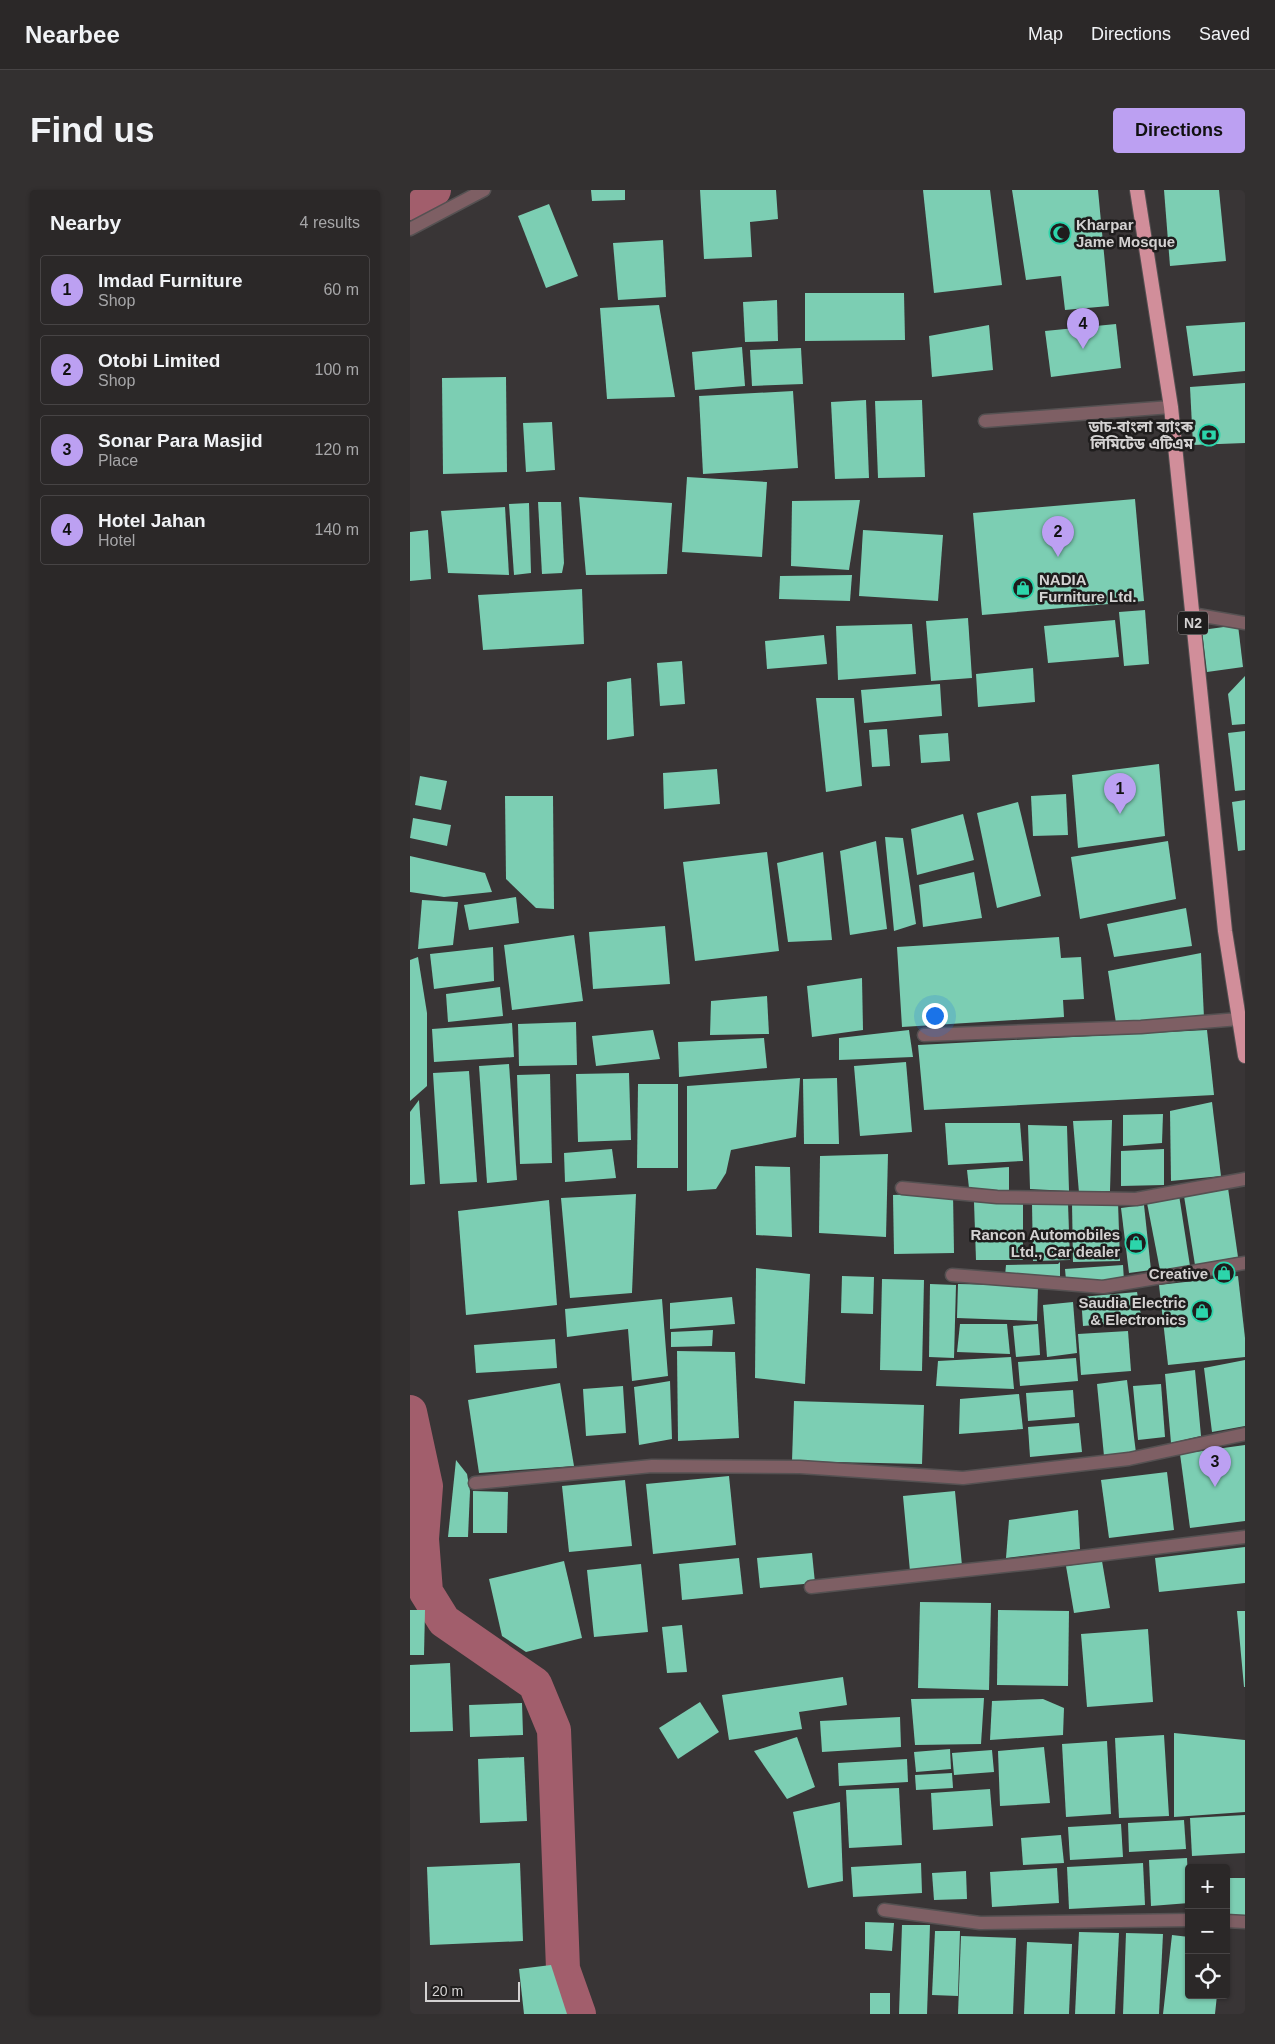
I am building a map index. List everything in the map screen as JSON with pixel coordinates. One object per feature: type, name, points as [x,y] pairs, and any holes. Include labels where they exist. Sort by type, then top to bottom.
[{"type":"highway","name":"N2","points":[[1137,190],[1171,407],[1225,931],[1245,1056]]},
{"type":"street","points":[[410,228],[484,190]]},
{"type":"street","points":[[985,421],[1171,407]]},
{"type":"street","points":[[1192,614],[1245,623]]},
{"type":"street","points":[[924,1035],[1141,1027],[1239,1019]]},
{"type":"street","points":[[902,1188],[997,1197],[1136,1200],[1245,1179]]},
{"type":"street","points":[[952,1275],[1103,1287],[1245,1263]]},
{"type":"street","points":[[475,1483],[652,1466],[800,1467],[963,1478],[1129,1459],[1245,1434]]},
{"type":"street","points":[[811,1588],[1245,1537]]},
{"type":"street","points":[[884,1910],[980,1923],[1185,1920]]},
{"type":"street","points":[[1230,1921],[1245,1922]]},
{"type":"building","points":[[591,190],[625,190],[625,200],[592,201]]},
{"type":"building","points":[[700,190],[776,190],[778,219],[750,222],[752,257],[704,259]]},
{"type":"building","points":[[923,190],[990,190],[1002,285],[934,293]]},
{"type":"building","name":"Kharpar Jame Mosque","points":[[1012,190],[1098,190],[1109,306],[1065,310],[1061,276],[1026,280]]},
{"type":"building","points":[[1164,190],[1219,190],[1226,261],[1170,266]]},
{"type":"building","points":[[549,204],[578,276],[546,288],[518,216]]},
{"type":"building","points":[[663,240],[666,297],[618,300],[613,243]]},
{"type":"building","points":[[805,293],[904,293],[905,340],[805,341]]},
{"type":"building","points":[[777,300],[778,341],[745,342],[743,302]]},
{"type":"building","points":[[659,305],[675,397],[607,399],[600,308]]},
{"type":"building","points":[[1245,322],[1245,371],[1193,376],[1186,326]]},
{"type":"building","points":[[1116,324],[1121,368],[1051,377],[1045,331]]},
{"type":"building","points":[[989,325],[993,370],[932,377],[929,336]]},
{"type":"building","points":[[742,347],[745,386],[695,390],[692,352]]},
{"type":"building","points":[[801,348],[803,384],[752,386],[750,350]]},
{"type":"building","points":[[506,377],[507,472],[443,474],[442,378]]},
{"type":"building","points":[[1245,383],[1245,443],[1193,445],[1190,387]]},
{"type":"building","points":[[793,391],[798,468],[703,474],[699,396]]},
{"type":"building","points":[[866,400],[869,478],[835,479],[831,402]]},
{"type":"building","points":[[922,400],[925,477],[878,478],[875,401]]},
{"type":"building","points":[[552,422],[555,470],[526,472],[523,423]]},
{"type":"building","points":[[687,477],[767,482],[762,557],[682,552]]},
{"type":"building","points":[[579,497],[672,503],[667,574],[586,575]]},
{"type":"building","points":[[1135,499],[1144,601],[982,615],[973,513]]},
{"type":"building","points":[[860,500],[849,570],[791,566],[792,501]]},
{"type":"building","points":[[538,502],[561,502],[564,563],[562,573],[542,574]]},
{"type":"building","points":[[529,503],[531,573],[514,575],[509,504]]},
{"type":"building","points":[[505,507],[509,575],[448,573],[441,511]]},
{"type":"building","points":[[428,530],[431,579],[410,581],[410,532]]},
{"type":"building","points":[[863,530],[943,535],[938,601],[859,596]]},
{"type":"building","points":[[852,575],[850,601],[779,599],[780,576]]},
{"type":"building","points":[[582,589],[584,644],[483,650],[478,595]]},
{"type":"building","points":[[1145,610],[1149,664],[1124,666],[1119,612]]},
{"type":"building","points":[[968,618],[972,678],[931,681],[926,621]]},
{"type":"building","points":[[1115,620],[1119,657],[1048,663],[1044,626]]},
{"type":"building","points":[[912,624],[916,674],[838,680],[836,626]]},
{"type":"building","points":[[1238,625],[1243,667],[1207,672],[1202,630]]},
{"type":"building","points":[[824,635],[827,664],[767,669],[765,641]]},
{"type":"building","points":[[682,661],[685,704],[660,706],[657,663]]},
{"type":"building","points":[[1033,668],[1035,702],[978,707],[976,674]]},
{"type":"building","points":[[1245,676],[1245,724],[1232,725],[1228,694]]},
{"type":"building","points":[[631,678],[634,736],[607,740],[607,682]]},
{"type":"building","points":[[940,684],[942,716],[864,723],[861,690]]},
{"type":"building","points":[[816,698],[854,698],[862,786],[826,792]]},
{"type":"building","points":[[887,729],[890,766],[872,767],[869,730]]},
{"type":"building","points":[[1245,731],[1245,790],[1235,791],[1228,733]]},
{"type":"building","points":[[948,733],[950,761],[921,763],[919,735]]},
{"type":"building","points":[[1159,764],[1165,836],[1078,848],[1072,775]]},
{"type":"building","points":[[717,769],[720,804],[664,809],[663,773]]},
{"type":"building","points":[[420,776],[447,781],[441,810],[415,805]]},
{"type":"building","points":[[1066,794],[1068,835],[1033,836],[1031,796]]},
{"type":"building","points":[[505,796],[553,796],[554,909],[536,908],[506,879]]},
{"type":"building","points":[[1245,800],[1245,850],[1238,851],[1232,802]]},
{"type":"building","points":[[1018,802],[1041,896],[997,908],[977,813]]},
{"type":"building","points":[[963,814],[974,860],[917,875],[911,829]]},
{"type":"building","points":[[413,818],[451,825],[447,846],[410,838]]},
{"type":"building","points":[[885,837],[903,838],[916,924],[894,931]]},
{"type":"building","points":[[876,841],[887,929],[850,935],[840,851]]},
{"type":"building","points":[[1168,841],[1176,899],[1080,919],[1071,857]]},
{"type":"building","points":[[767,852],[779,951],[695,961],[683,862]]},
{"type":"building","points":[[823,852],[832,940],[788,942],[777,863]]},
{"type":"building","points":[[410,856],[485,873],[492,892],[444,897],[410,892]]},
{"type":"building","points":[[974,872],[982,918],[923,927],[919,885]]},
{"type":"building","points":[[516,897],[519,923],[469,930],[464,905]]},
{"type":"building","points":[[422,900],[458,902],[453,945],[418,949]]},
{"type":"building","points":[[1186,908],[1192,946],[1114,957],[1107,924]]},
{"type":"building","points":[[665,926],[670,984],[593,989],[589,932]]},
{"type":"building","points":[[574,935],[583,1001],[512,1010],[504,945]]},
{"type":"building","points":[[1059,937],[1061,958],[1081,957],[1084,999],[1063,1000],[1064,1017],[902,1027],[897,947]]},
{"type":"building","points":[[493,947],[494,981],[434,989],[430,954]]},
{"type":"building","points":[[1201,953],[1204,1018],[1116,1023],[1108,971]]},
{"type":"building","points":[[418,957],[427,1013],[427,1086],[410,1101],[410,960]]},
{"type":"building","points":[[862,978],[863,1030],[812,1037],[807,986]]},
{"type":"building","points":[[500,987],[503,1016],[448,1022],[446,994]]},
{"type":"building","points":[[767,996],[769,1034],[710,1035],[711,1001]]},
{"type":"building","points":[[576,1022],[577,1065],[519,1066],[518,1024]]},
{"type":"building","points":[[512,1023],[514,1057],[434,1062],[432,1029]]},
{"type":"building","points":[[653,1030],[660,1059],[596,1066],[592,1036]]},
{"type":"building","points":[[909,1030],[913,1057],[839,1060],[839,1038]]},
{"type":"building","points":[[1207,1030],[1214,1095],[924,1110],[918,1045]]},
{"type":"building","points":[[764,1038],[767,1068],[679,1077],[678,1042]]},
{"type":"building","points":[[906,1062],[912,1132],[860,1136],[854,1066]]},
{"type":"building","points":[[509,1064],[517,1180],[487,1183],[479,1066]]},
{"type":"building","points":[[469,1071],[477,1182],[440,1184],[433,1073]]},
{"type":"building","points":[[629,1073],[631,1140],[578,1142],[576,1074]]},
{"type":"building","points":[[550,1074],[552,1163],[520,1164],[517,1075]]},
{"type":"building","points":[[800,1078],[796,1137],[731,1150],[726,1173],[716,1189],[687,1191],[687,1086]]},
{"type":"building","points":[[837,1078],[839,1144],[804,1144],[803,1079]]},
{"type":"building","points":[[638,1084],[678,1084],[678,1168],[637,1168]]},
{"type":"building","points":[[419,1100],[425,1184],[410,1185],[410,1112]]},
{"type":"building","points":[[1212,1102],[1221,1176],[1171,1181],[1170,1111]]},
{"type":"building","points":[[1163,1114],[1162,1143],[1123,1146],[1123,1115]]},
{"type":"building","points":[[1112,1120],[1110,1191],[1079,1193],[1073,1121]]},
{"type":"building","points":[[945,1123],[1020,1123],[1023,1161],[948,1165]]},
{"type":"building","points":[[1028,1125],[1067,1126],[1069,1191],[1030,1189]]},
{"type":"building","points":[[612,1149],[616,1178],[565,1182],[564,1153]]},
{"type":"building","points":[[1164,1149],[1164,1185],[1121,1186],[1121,1151]]},
{"type":"building","points":[[888,1154],[886,1237],[819,1233],[820,1156]]},
{"type":"building","points":[[755,1166],[790,1167],[792,1237],[756,1235]]},
{"type":"building","points":[[1009,1167],[1009,1191],[969,1188],[967,1170]]},
{"type":"building","points":[[1228,1188],[1238,1257],[1195,1265],[1184,1196]]},
{"type":"building","points":[[953,1193],[954,1253],[894,1254],[893,1195]]},
{"type":"building","points":[[636,1194],[632,1293],[570,1298],[561,1198]]},
{"type":"building","points":[[1179,1195],[1190,1266],[1160,1270],[1147,1203]]},
{"type":"building","points":[[549,1200],[557,1305],[466,1315],[458,1211]]},
{"type":"building","points":[[974,1202],[1023,1203],[1023,1260],[976,1260]]},
{"type":"building","points":[[1118,1202],[1120,1261],[1073,1262],[1072,1203]]},
{"type":"building","points":[[1068,1203],[1070,1260],[1033,1261],[1032,1204]]},
{"type":"building","points":[[1144,1205],[1151,1270],[1129,1273],[1121,1208]]},
{"type":"building","points":[[1060,1262],[1060,1280],[1005,1276],[1006,1265],[1058,1264]]},
{"type":"building","points":[[1123,1265],[1124,1281],[1101,1283],[1066,1280],[1065,1269]]},
{"type":"building","points":[[756,1268],[810,1274],[805,1384],[755,1378]]},
{"type":"building","points":[[842,1276],[874,1277],[873,1314],[841,1313]]},
{"type":"building","name":"Saudia Electric & Electronics","points":[[1238,1276],[1245,1338],[1245,1357],[1168,1365],[1159,1285]]},
{"type":"building","points":[[882,1279],[924,1280],[922,1371],[880,1370]]},
{"type":"building","points":[[930,1284],[956,1285],[954,1358],[929,1357]]},
{"type":"building","points":[[958,1284],[1038,1286],[1037,1321],[957,1318]]},
{"type":"building","points":[[1137,1292],[1142,1321],[1083,1326],[1081,1297]]},
{"type":"building","points":[[732,1297],[735,1324],[670,1329],[670,1303]]},
{"type":"building","points":[[662,1299],[668,1376],[632,1381],[628,1329],[567,1337],[565,1309]]},
{"type":"building","points":[[1073,1302],[1077,1353],[1047,1357],[1043,1305]]},
{"type":"building","points":[[960,1324],[1007,1324],[1010,1354],[957,1352]]},
{"type":"building","points":[[1038,1324],[1040,1355],[1016,1357],[1013,1326]]},
{"type":"building","points":[[713,1330],[712,1346],[671,1347],[671,1332]]},
{"type":"building","points":[[1128,1331],[1131,1371],[1081,1375],[1078,1334]]},
{"type":"building","points":[[555,1339],[557,1368],[476,1373],[474,1345]]},
{"type":"building","points":[[677,1351],[735,1352],[739,1438],[678,1441]]},
{"type":"building","points":[[1011,1357],[1014,1389],[936,1386],[938,1361]]},
{"type":"building","points":[[1076,1358],[1078,1381],[1020,1386],[1018,1362]]},
{"type":"building","points":[[1245,1360],[1245,1426],[1212,1432],[1204,1368]]},
{"type":"building","points":[[1195,1370],[1201,1436],[1171,1443],[1165,1374]]},
{"type":"building","points":[[1127,1380],[1136,1453],[1104,1456],[1097,1384]]},
{"type":"building","points":[[670,1381],[672,1439],[639,1445],[634,1387]]},
{"type":"building","points":[[560,1383],[574,1466],[479,1473],[468,1400]]},
{"type":"building","points":[[1161,1384],[1165,1437],[1138,1440],[1133,1386]]},
{"type":"building","points":[[623,1386],[626,1433],[586,1436],[583,1389]]},
{"type":"building","points":[[1073,1390],[1075,1417],[1028,1421],[1026,1393]]},
{"type":"building","points":[[1019,1394],[1023,1429],[959,1434],[960,1399]]},
{"type":"building","points":[[794,1401],[924,1405],[922,1464],[792,1461]]},
{"type":"building","points":[[1079,1423],[1082,1452],[1030,1457],[1028,1427]]},
{"type":"building","points":[[1245,1445],[1245,1521],[1190,1528],[1180,1454]]},
{"type":"building","points":[[456,1460],[467,1474],[470,1491],[468,1537],[448,1537]]},
{"type":"building","points":[[1167,1472],[1174,1530],[1109,1538],[1101,1480]]},
{"type":"building","points":[[729,1476],[736,1545],[653,1554],[646,1484]]},
{"type":"building","points":[[625,1480],[632,1546],[569,1552],[562,1486]]},
{"type":"building","points":[[473,1491],[508,1492],[507,1533],[473,1533]]},
{"type":"building","points":[[955,1491],[962,1566],[910,1571],[903,1496]]},
{"type":"building","points":[[1078,1510],[1080,1549],[1006,1558],[1009,1520]]},
{"type":"building","points":[[1245,1547],[1245,1583],[1159,1592],[1155,1558]]},
{"type":"building","points":[[812,1553],[815,1583],[760,1588],[757,1558]]},
{"type":"building","points":[[739,1558],[743,1594],[682,1600],[679,1564]]},
{"type":"building","points":[[564,1561],[582,1638],[526,1652],[502,1636],[489,1579]]},
{"type":"building","points":[[1102,1561],[1110,1608],[1074,1613],[1066,1566]]},
{"type":"building","points":[[641,1564],[648,1632],[594,1637],[587,1570]]},
{"type":"building","points":[[920,1602],[991,1603],[989,1690],[918,1688]]},
{"type":"building","points":[[410,1610],[425,1610],[424,1655],[410,1655]]},
{"type":"building","points":[[998,1610],[1069,1611],[1068,1686],[997,1685]]},
{"type":"building","points":[[1237,1611],[1245,1611],[1245,1687],[1244,1687]]},
{"type":"building","points":[[682,1625],[687,1672],[667,1673],[662,1627]]},
{"type":"building","points":[[1148,1629],[1153,1702],[1087,1707],[1081,1634]]},
{"type":"building","points":[[450,1663],[453,1731],[410,1732],[410,1665]]},
{"type":"building","points":[[843,1677],[847,1705],[799,1712],[802,1729],[729,1740],[722,1695]]},
{"type":"building","points":[[984,1698],[981,1744],[915,1745],[911,1699]]},
{"type":"building","points":[[1043,1699],[1064,1708],[1063,1735],[990,1740],[992,1701]]},
{"type":"building","points":[[700,1702],[719,1732],[678,1759],[659,1728]]},
{"type":"building","points":[[522,1703],[523,1735],[470,1737],[469,1705]]},
{"type":"building","points":[[900,1717],[901,1747],[822,1752],[820,1721]]},
{"type":"building","points":[[1174,1733],[1245,1740],[1245,1812],[1174,1817]]},
{"type":"building","points":[[1164,1735],[1169,1816],[1119,1818],[1115,1738]]},
{"type":"building","points":[[797,1737],[815,1787],[787,1799],[754,1751]]},
{"type":"building","points":[[1107,1741],[1111,1814],[1066,1817],[1062,1744]]},
{"type":"building","points":[[1044,1747],[1050,1803],[1000,1806],[998,1751]]},
{"type":"building","points":[[950,1749],[951,1769],[916,1772],[914,1752]]},
{"type":"building","points":[[992,1750],[994,1772],[954,1775],[952,1753]]},
{"type":"building","points":[[524,1757],[527,1821],[480,1823],[478,1759]]},
{"type":"building","points":[[907,1759],[908,1782],[839,1786],[838,1763]]},
{"type":"building","points":[[952,1773],[953,1788],[916,1790],[915,1775]]},
{"type":"building","points":[[899,1788],[902,1845],[849,1848],[846,1790]]},
{"type":"building","points":[[990,1789],[993,1826],[933,1830],[931,1793]]},
{"type":"building","points":[[840,1802],[843,1881],[808,1888],[793,1812]]},
{"type":"building","points":[[1245,1815],[1245,1853],[1192,1856],[1190,1818]]},
{"type":"building","points":[[1184,1820],[1186,1849],[1129,1852],[1128,1823]]},
{"type":"building","points":[[1121,1824],[1123,1857],[1070,1860],[1068,1827]]},
{"type":"building","points":[[1061,1835],[1064,1863],[1023,1865],[1021,1838]]},
{"type":"building","points":[[1187,1858],[1187,1864],[1185,1864],[1185,1903],[1151,1906],[1149,1860]]},
{"type":"building","points":[[520,1863],[523,1941],[430,1945],[427,1867]]},
{"type":"building","points":[[921,1863],[922,1893],[853,1897],[851,1867]]},
{"type":"building","points":[[1143,1863],[1145,1905],[1069,1909],[1067,1867]]},
{"type":"building","points":[[1057,1868],[1059,1903],[992,1907],[990,1872]]},
{"type":"building","points":[[966,1871],[967,1899],[934,1900],[932,1873]]},
{"type":"building","points":[[1230,1878],[1245,1878],[1245,1917],[1230,1917]]},
{"type":"building","points":[[865,1922],[894,1923],[892,1951],[865,1949]]},
{"type":"building","points":[[902,1925],[930,1925],[927,2014],[899,2014]]},
{"type":"building","points":[[935,1931],[960,1931],[958,1996],[932,1995]]},
{"type":"building","points":[[1079,1932],[1119,1933],[1115,2014],[1075,2014]]},
{"type":"building","points":[[1126,1933],[1163,1934],[1159,2014],[1123,2014]]},
{"type":"building","points":[[1172,1935],[1185,1937],[1185,1999],[1217,1999],[1215,2014],[1163,2014]]},
{"type":"building","points":[[961,1936],[1016,1938],[1013,2014],[958,2014]]},
{"type":"building","points":[[1027,1942],[1072,1944],[1069,2014],[1024,2014]]},
{"type":"building","points":[[551,1965],[567,2014],[524,2014],[519,1969]]},
{"type":"building","points":[[870,1993],[890,1993],[890,2014],[870,2014]]},
{"type":"waterway","points":[[410,203],[434,190]]},
{"type":"waterway","points":[[410,1412],[426,1486],[422,1539],[426,1592],[444,1621],[535,1684],[554,1730],[563,1969],[579,2014]]},
{"type":"place","name":"Kharpar Jame Mosque","points":[[1060,233]]},
{"type":"place","name":"Hotel Jahan","points":[[1083,349]]},
{"type":"place","name":"ডাচ-বাংলা ব্যাংক লিমিটেড এটিএম","points":[[1209,435]]},
{"type":"place","name":"Otobi Limited","points":[[1058,557]]},
{"type":"place","name":"NADIA Furniture Ltd.","points":[[1023,588]]},
{"type":"place","name":"Imdad Furniture","points":[[1120,814]]},
{"type":"place","name":"Rancon Automobiles Ltd., Car dealer","points":[[1136,1243]]},
{"type":"place","name":"Creative","points":[[1224,1273]]},
{"type":"place","name":"Saudia Electric & Electronics","points":[[1202,1311]]},
{"type":"place","name":"Sonar Para Masjid","points":[[1215,1487]]}]
